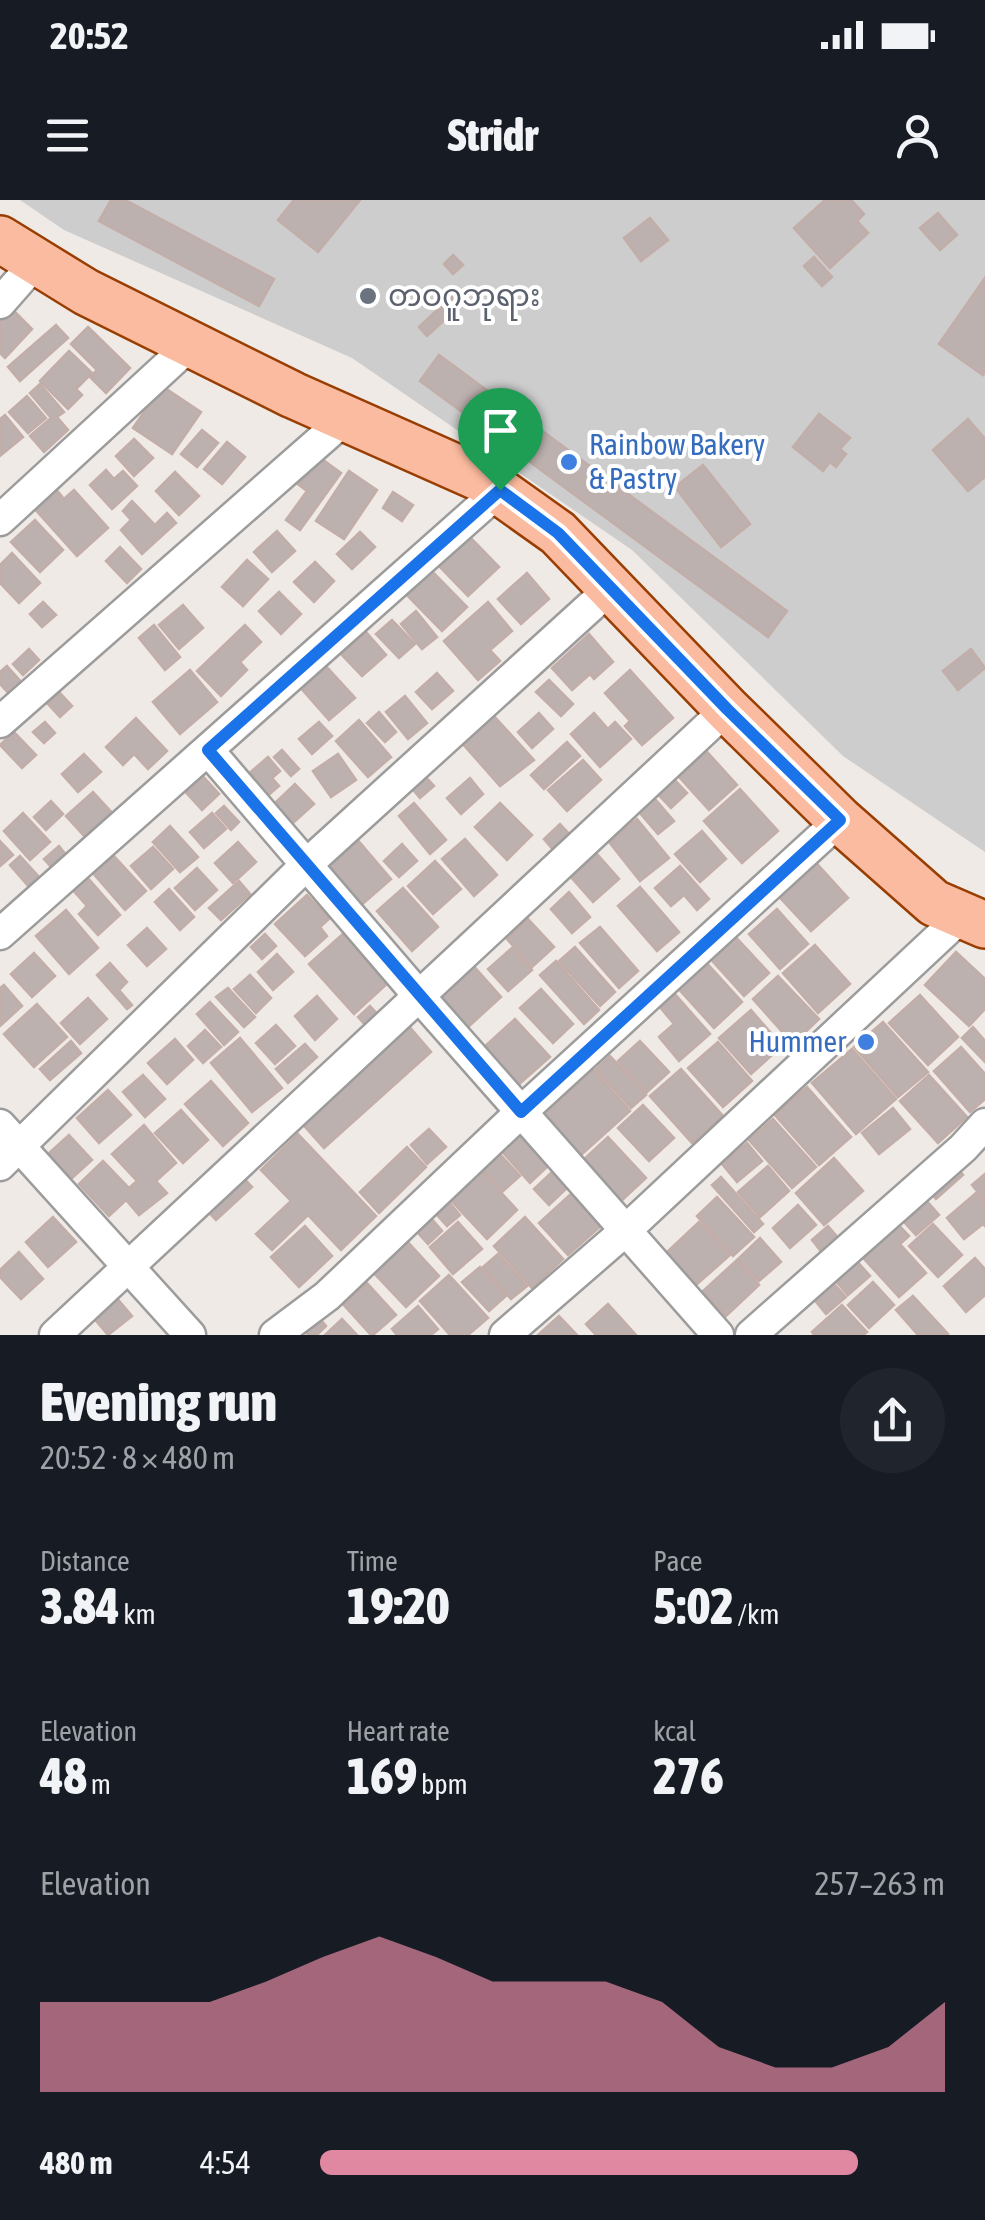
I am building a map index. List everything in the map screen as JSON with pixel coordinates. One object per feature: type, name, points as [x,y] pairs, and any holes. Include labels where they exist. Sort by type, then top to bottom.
[{"type":"main road","points":[[18,250],[86,292],[500,490],[558,533],[840,820],[934,903],[974,921]]},
{"type":"street","points":[[0,303],[18,250]]},
{"type":"street","points":[[0,520],[191,344]]},
{"type":"street","points":[[0,722],[346,418]]},
{"type":"street","points":[[0,934],[500,490]]},
{"type":"street","points":[[190,1335],[6,1146],[306,865],[612,588]]},
{"type":"street","points":[[55,1335],[727,709]]},
{"type":"street","points":[[208,750],[718,1335]]},
{"type":"street","points":[[275,1335],[327,1296],[840,820]]},
{"type":"street","points":[[505,1335],[974,921]]},
{"type":"street","points":[[751,1335],[963,1148],[985,1124]]},
{"type":"shaded area","points":[[20,200],[985,200],[985,852],[843,756],[632,550],[352,358],[64,230]]},
{"type":"building","points":[[111,200],[125,200],[274,279],[259,306],[99,221]]},
{"type":"building","points":[[294,200],[360,200],[318,252],[278,220]]},
{"type":"building","points":[[825,200],[851,200],[864,214],[857,221],[868,233],[830,268],[794,228]]},
{"type":"building","points":[[938,213],[957,235],[940,250],[920,228]]},
{"type":"building","points":[[650,218],[668,240],[641,261],[624,238]]},
{"type":"building","points":[[453,255],[463,265],[453,274],[444,264]]},
{"type":"building","points":[[814,257],[832,277],[822,286],[804,266]]},
{"type":"building","points":[[985,278],[985,373],[983,375],[939,344]]},
{"type":"building","points":[[453,295],[462,304],[427,336],[419,327]]},
{"type":"building","points":[[9,306],[32,329],[5,358],[0,353],[0,315]]},
{"type":"building","points":[[56,325],[68,338],[20,381],[8,367]]},
{"type":"building","points":[[88,327],[130,368],[106,393],[90,377],[97,370],[71,344]]},
{"type":"building","points":[[69,351],[92,373],[76,389],[82,395],[68,409],[40,381]]},
{"type":"building","points":[[439,355],[787,611],[768,637],[420,381]]},
{"type":"building","points":[[40,384],[64,412],[57,417],[68,430],[44,452],[30,436],[51,418],[30,393]]},
{"type":"building","points":[[162,386],[201,412],[172,454],[133,428]]},
{"type":"building","points":[[27,396],[46,418],[28,433],[9,412]]},
{"type":"building","points":[[819,414],[850,438],[840,449],[846,454],[836,467],[830,462],[823,471],[793,447]]},
{"type":"building","points":[[5,415],[23,437],[0,456],[0,419]]},
{"type":"building","points":[[968,419],[985,439],[985,477],[968,491],[933,450]]},
{"type":"building","points":[[202,430],[218,443],[197,467],[181,454]]},
{"type":"building","points":[[134,439],[153,458],[134,476],[116,456]]},
{"type":"building","points":[[227,442],[245,457],[222,484],[204,469]]},
{"type":"building","points":[[311,451],[341,473],[300,530],[286,520],[307,491],[291,479]]},
{"type":"building","points":[[703,465],[750,524],[721,547],[675,487]]},
{"type":"building","points":[[106,470],[114,479],[123,471],[137,486],[112,509],[90,485]]},
{"type":"building","points":[[349,471],[377,490],[344,539],[316,521]]},
{"type":"building","points":[[175,472],[199,496],[179,515],[156,491]]},
{"type":"building","points":[[55,488],[64,499],[74,490],[108,528],[77,556],[33,507]]},
{"type":"building","points":[[393,492],[413,505],[402,521],[383,508]]},
{"type":"building","points":[[132,501],[155,525],[167,513],[176,523],[142,554],[121,530],[131,520],[123,511]]},
{"type":"building","points":[[35,520],[63,550],[40,572],[11,542]]},
{"type":"building","points":[[277,531],[295,551],[272,572],[254,552]]},
{"type":"building","points":[[360,532],[375,547],[352,569],[337,554]]},
{"type":"building","points":[[470,537],[499,567],[468,596],[439,566]]},
{"type":"building","points":[[120,547],[141,569],[127,583],[106,561]]},
{"type":"building","points":[[12,553],[40,583],[19,603],[0,583],[0,565]]},
{"type":"building","points":[[247,560],[268,579],[243,606],[222,587]]},
{"type":"building","points":[[315,562],[334,581],[314,602],[294,582]]},
{"type":"building","points":[[425,564],[467,607],[442,631],[400,588]]},
{"type":"building","points":[[527,573],[549,599],[521,624],[498,599]]},
{"type":"building","points":[[279,592],[301,614],[281,634],[259,611]]},
{"type":"building","points":[[43,602],[56,615],[42,627],[30,614]]},
{"type":"building","points":[[488,602],[512,631],[490,650],[500,661],[478,680],[444,641]]},
{"type":"building","points":[[183,605],[203,628],[179,649],[159,625]]},
{"type":"building","points":[[416,611],[437,637],[422,649],[401,624]]},
{"type":"building","points":[[392,620],[415,644],[399,658],[376,634]]},
{"type":"building","points":[[154,625],[180,657],[165,670],[139,638]]},
{"type":"building","points":[[245,625],[261,642],[240,662],[247,670],[221,696],[197,671]]},
{"type":"building","points":[[366,632],[386,655],[362,676],[341,654]]},
{"type":"building","points":[[589,634],[613,662],[594,679],[590,674],[572,690],[552,668]]},
{"type":"building","points":[[29,649],[39,660],[23,675],[13,664]]},
{"type":"building","points":[[971,649],[985,668],[958,690],[943,671]]},
{"type":"building","points":[[325,665],[355,698],[329,720],[300,687]]},
{"type":"building","points":[[7,666],[23,684],[11,696],[0,684],[0,672]]},
{"type":"building","points":[[190,670],[217,702],[180,734],[153,702]]},
{"type":"building","points":[[630,670],[673,718],[642,745],[625,726],[630,721],[605,693]]},
{"type":"building","points":[[437,673],[453,691],[432,709],[416,692]]},
{"type":"building","points":[[549,680],[573,704],[561,716],[536,692]]},
{"type":"building","points":[[60,693],[72,706],[60,717],[48,704]]},
{"type":"building","points":[[405,696],[427,723],[408,739],[386,712]]},
{"type":"building","points":[[379,712],[396,732],[385,742],[367,723]]},
{"type":"building","points":[[539,713],[553,729],[532,748],[518,732]]},
{"type":"building","points":[[594,713],[608,729],[615,722],[631,739],[600,767],[571,734]]},
{"type":"building","points":[[493,715],[534,760],[500,786],[462,743]]},
{"type":"building","points":[[136,718],[167,751],[148,769],[134,754],[123,765],[106,747]]},
{"type":"building","points":[[359,720],[391,757],[368,777],[336,741]]},
{"type":"building","points":[[45,722],[55,733],[44,743],[33,732]]},
{"type":"building","points":[[319,722],[332,736],[312,754],[299,739]]},
{"type":"building","points":[[14,732],[36,755],[22,768],[0,745]]},
{"type":"building","points":[[567,742],[580,756],[544,789],[531,775]]},
{"type":"building","points":[[700,744],[737,785],[709,810],[672,769]]},
{"type":"building","points":[[282,750],[299,769],[291,776],[274,757]]},
{"type":"building","points":[[84,754],[101,772],[78,792],[62,774]]},
{"type":"building","points":[[338,754],[356,780],[331,797],[313,771]]},
{"type":"building","points":[[268,757],[280,771],[272,778],[279,786],[264,799],[245,777]]},
{"type":"building","points":[[583,760],[601,780],[567,811],[548,790]]},
{"type":"building","points":[[199,772],[219,794],[202,810],[182,788]]},
{"type":"building","points":[[668,773],[687,793],[671,808],[652,788]]},
{"type":"building","points":[[423,774],[434,786],[420,798],[410,786]]},
{"type":"building","points":[[470,778],[483,794],[461,814],[447,798]]},
{"type":"building","points":[[295,784],[314,804],[293,823],[275,803]]},
{"type":"building","points":[[740,789],[778,831],[742,863],[704,821]]},
{"type":"building","points":[[93,792],[114,815],[87,839],[66,816]]},
{"type":"building","points":[[649,792],[674,821],[658,834],[633,805]]},
{"type":"building","points":[[51,801],[63,814],[46,830],[34,817]]},
{"type":"building","points":[[414,803],[446,840],[430,854],[399,816]]},
{"type":"building","points":[[500,803],[532,835],[507,860],[475,827]]},
{"type":"building","points":[[224,806],[239,822],[231,830],[216,813]]},
{"type":"building","points":[[23,813],[50,842],[30,860],[4,831]]},
{"type":"building","points":[[212,813],[226,829],[204,848],[190,832]]},
{"type":"building","points":[[637,819],[669,858],[640,881],[609,842]]},
{"type":"building","points":[[560,824],[572,837],[555,852],[544,839]]},
{"type":"building","points":[[170,826],[198,857],[180,872],[153,842]]},
{"type":"building","points":[[702,831],[726,859],[700,882],[675,854]]},
{"type":"building","points":[[356,838],[391,879],[358,908],[322,867]]},
{"type":"building","points":[[465,839],[497,875],[474,896],[442,859]]},
{"type":"building","points":[[0,841],[13,855],[0,866]]},
{"type":"building","points":[[238,842],[256,862],[233,883],[215,863]]},
{"type":"building","points":[[402,844],[417,861],[399,877],[384,861]]},
{"type":"building","points":[[589,845],[619,879],[593,902],[563,868]]},
{"type":"building","points":[[59,846],[67,856],[53,869],[44,859]]},
{"type":"building","points":[[153,847],[173,869],[151,889],[131,866]]},
{"type":"building","points":[[113,855],[146,891],[125,910],[93,873]]},
{"type":"building","points":[[809,855],[848,898],[811,931],[772,889]]},
{"type":"building","points":[[20,856],[41,879],[30,888],[10,865]]},
{"type":"building","points":[[435,861],[461,889],[433,914],[408,886]]},
{"type":"building","points":[[680,866],[709,899],[697,910],[684,895],[671,906],[655,888]]},
{"type":"building","points":[[197,868],[217,890],[195,910],[175,888]]},
{"type":"building","points":[[87,877],[120,915],[98,935],[79,914],[87,906],[73,890]]},
{"type":"building","points":[[239,881],[250,894],[221,920],[209,908]]},
{"type":"building","points":[[640,887],[679,932],[657,951],[618,906]]},
{"type":"building","points":[[403,888],[438,927],[412,951],[377,911]]},
{"type":"building","points":[[169,889],[194,917],[180,930],[155,902]]},
{"type":"building","points":[[569,892],[590,917],[572,933],[551,909]]},
{"type":"building","points":[[307,895],[329,919],[320,927],[327,936],[305,956],[275,924]]},
{"type":"building","points":[[777,909],[808,944],[780,969],[749,934]]},
{"type":"building","points":[[66,910],[98,948],[69,974],[36,936]]},
{"type":"building","points":[[528,919],[554,947],[532,967],[507,939]]},
{"type":"building","points":[[600,927],[638,971],[619,988],[580,943]]},
{"type":"building","points":[[147,928],[166,949],[147,966],[128,945]]},
{"type":"building","points":[[344,933],[389,982],[354,1014],[309,964]]},
{"type":"building","points":[[732,933],[769,973],[744,996],[707,955]]},
{"type":"building","points":[[265,934],[276,946],[262,959],[251,947]]},
{"type":"building","points":[[815,945],[850,984],[818,1013],[783,973]]},
{"type":"building","points":[[575,947],[615,992],[600,1006],[559,961]]},
{"type":"building","points":[[512,948],[532,970],[508,991],[488,969]]},
{"type":"building","points":[[956,952],[985,979],[985,1009],[969,1026],[925,985]]},
{"type":"building","points":[[34,953],[55,976],[32,997],[11,974]]},
{"type":"building","points":[[277,954],[293,972],[273,990],[258,972]]},
{"type":"building","points":[[704,960],[742,1002],[714,1028],[676,986]]},
{"type":"building","points":[[556,961],[599,1010],[584,1024],[540,975]]},
{"type":"building","points":[[110,963],[127,982],[119,990],[132,1005],[127,1009],[97,975]]},
{"type":"building","points":[[471,963],[501,997],[467,1028],[437,994]]},
{"type":"building","points":[[250,975],[271,998],[256,1013],[234,989]]},
{"type":"building","points":[[778,976],[819,1019],[793,1044],[753,999]]},
{"type":"building","points":[[4,985],[22,1006],[0,1026],[0,988]]},
{"type":"building","points":[[228,988],[255,1017],[244,1027],[216,997]]},
{"type":"building","points":[[541,989],[573,1024],[553,1043],[520,1008]]},
{"type":"building","points":[[674,993],[710,1034],[679,1061],[659,1037],[674,1024],[659,1006]]},
{"type":"building","points":[[920,995],[958,1037],[928,1065],[889,1023]]},
{"type":"building","points":[[317,996],[337,1019],[315,1040],[295,1016]]},
{"type":"building","points":[[88,998],[107,1019],[80,1044],[61,1023]]},
{"type":"building","points":[[210,1002],[238,1032],[224,1045],[197,1014]]},
{"type":"building","points":[[37,1004],[67,1037],[34,1067],[4,1034]]},
{"type":"building","points":[[370,1006],[382,1019],[370,1030],[358,1017]]},
{"type":"building","points":[[751,1010],[782,1046],[751,1074],[719,1038]]},
{"type":"building","points":[[515,1019],[550,1057],[517,1086],[483,1048]]},
{"type":"building","points":[[883,1022],[928,1072],[898,1097],[854,1047]]},
{"type":"building","points":[[407,1024],[431,1052],[324,1148],[299,1120]]},
{"type":"building","points":[[276,1025],[295,1046],[275,1064],[256,1043]]},
{"type":"building","points":[[973,1027],[985,1041],[985,1062],[962,1038]]},
{"type":"building","points":[[205,1030],[221,1047],[203,1063],[188,1046]]},
{"type":"building","points":[[240,1038],[282,1088],[252,1112],[211,1063]]},
{"type":"building","points":[[175,1039],[193,1060],[167,1084],[148,1063]]},
{"type":"building","points":[[71,1041],[81,1053],[50,1080],[40,1069]]},
{"type":"building","points":[[640,1041],[669,1072],[646,1093],[618,1061]]},
{"type":"building","points":[[718,1042],[752,1081],[723,1107],[688,1068]]},
{"type":"building","points":[[305,1044],[317,1057],[288,1083],[276,1069]]},
{"type":"building","points":[[961,1047],[985,1074],[985,1099],[970,1112],[934,1071]]},
{"type":"building","points":[[852,1049],[896,1099],[856,1134],[812,1083]]},
{"type":"building","points":[[610,1056],[646,1095],[631,1108],[596,1069]]},
{"type":"building","points":[[593,1069],[630,1111],[581,1155],[543,1114]]},
{"type":"building","points":[[681,1069],[723,1116],[692,1143],[650,1096]]},
{"type":"building","points":[[143,1075],[165,1099],[145,1117],[123,1092]]},
{"type":"building","points":[[929,1075],[967,1117],[938,1143],[900,1101]]},
{"type":"building","points":[[211,1081],[248,1123],[223,1146],[185,1104]]},
{"type":"building","points":[[807,1087],[851,1137],[819,1165],[775,1115]]},
{"type":"building","points":[[108,1090],[131,1115],[99,1143],[77,1118]]},
{"type":"building","points":[[643,1105],[674,1138],[649,1161],[618,1128]]},
{"type":"building","points":[[893,1108],[910,1129],[879,1154],[862,1133]]},
{"type":"building","points":[[181,1110],[208,1140],[183,1163],[155,1133]]},
{"type":"building","points":[[773,1119],[816,1167],[792,1188],[749,1140]]},
{"type":"building","points":[[144,1125],[176,1163],[156,1181],[167,1193],[139,1215],[126,1200],[109,1216],[79,1184],[103,1161],[129,1188],[137,1181],[112,1154]]},
{"type":"building","points":[[429,1129],[446,1147],[427,1164],[411,1145]]},
{"type":"building","points":[[517,1132],[548,1166],[530,1183],[499,1148]]},
{"type":"building","points":[[298,1134],[376,1216],[341,1250],[308,1215],[272,1250],[256,1234],[291,1201],[261,1170]]},
{"type":"building","points":[[69,1135],[92,1160],[71,1179],[48,1154]]},
{"type":"building","points":[[608,1137],[646,1178],[619,1203],[581,1162]]},
{"type":"building","points":[[747,1143],[762,1161],[737,1182],[722,1164]]},
{"type":"building","points":[[407,1147],[426,1167],[379,1213],[360,1192]]},
{"type":"building","points":[[497,1151],[520,1176],[502,1192],[479,1166]]},
{"type":"building","points":[[834,1158],[863,1191],[824,1225],[796,1193]]},
{"type":"building","points":[[952,1162],[963,1175],[936,1199],[925,1186]]},
{"type":"building","points":[[476,1165],[517,1210],[487,1239],[445,1194]]},
{"type":"building","points":[[768,1166],[789,1191],[760,1217],[738,1192]]},
{"type":"building","points":[[238,1172],[252,1187],[216,1220],[202,1205]]},
{"type":"building","points":[[552,1172],[566,1189],[549,1205],[534,1189]]},
{"type":"building","points":[[985,1174],[985,1201],[972,1185]]},
{"type":"building","points":[[721,1177],[763,1224],[754,1232],[712,1185]]},
{"type":"building","points":[[918,1191],[939,1215],[916,1235],[895,1212]]},
{"type":"building","points":[[572,1193],[602,1225],[568,1255],[539,1223]]},
{"type":"building","points":[[976,1193],[985,1204],[985,1226],[964,1239],[947,1218]]},
{"type":"building","points":[[442,1194],[460,1215],[447,1226],[429,1206]]},
{"type":"building","points":[[717,1197],[754,1237],[733,1256],[697,1216]]},
{"type":"building","points":[[798,1205],[816,1225],[790,1248],[773,1228]]},
{"type":"building","points":[[425,1211],[442,1231],[428,1244],[410,1224]]},
{"type":"building","points":[[53,1217],[76,1242],[48,1267],[26,1242]]},
{"type":"building","points":[[525,1217],[563,1259],[532,1288],[494,1246]]},
{"type":"building","points":[[892,1218],[909,1236],[900,1244],[926,1273],[899,1297],[856,1250]]},
{"type":"building","points":[[458,1222],[482,1249],[453,1274],[430,1247]]},
{"type":"building","points":[[699,1222],[730,1255],[696,1285],[666,1253]]},
{"type":"building","points":[[933,1224],[962,1255],[938,1277],[909,1246]]},
{"type":"building","points":[[305,1226],[332,1256],[299,1287],[271,1257]]},
{"type":"building","points":[[828,1226],[840,1240],[823,1254],[812,1240]]},
{"type":"building","points":[[760,1238],[781,1262],[759,1281],[738,1259]]},
{"type":"building","points":[[406,1240],[439,1276],[406,1307],[372,1271]]},
{"type":"building","points":[[19,1252],[43,1279],[21,1299],[0,1277],[0,1270]]},
{"type":"building","points":[[498,1254],[527,1286],[511,1299],[483,1267]]},
{"type":"building","points":[[975,1258],[985,1269],[985,1295],[966,1312],[944,1286]]},
{"type":"building","points":[[855,1259],[870,1276],[848,1295],[833,1278]]},
{"type":"building","points":[[737,1260],[759,1285],[726,1316],[703,1291]]},
{"type":"building","points":[[480,1267],[506,1296],[489,1311],[462,1282]]},
{"type":"building","points":[[449,1275],[488,1318],[468,1335],[450,1335],[420,1301]]},
{"type":"building","points":[[831,1281],[846,1297],[826,1314],[812,1297]]},
{"type":"building","points":[[873,1282],[894,1305],[869,1328],[848,1305]]},
{"type":"building","points":[[367,1283],[396,1315],[373,1335],[343,1304]]},
{"type":"building","points":[[115,1296],[132,1316],[108,1335],[92,1316]]},
{"type":"building","points":[[913,1296],[947,1335],[918,1335],[896,1310]]},
{"type":"building","points":[[608,1304],[636,1335],[596,1335],[586,1324]]},
{"type":"building","points":[[842,1305],[867,1332],[814,1335],[812,1332]]},
{"type":"building","points":[[418,1306],[438,1329],[431,1335],[397,1335],[392,1329]]},
{"type":"building","points":[[314,1312],[326,1326],[317,1335],[308,1335],[300,1325]]},
{"type":"building","points":[[559,1316],[577,1335],[538,1335]]},
{"type":"building","points":[[342,1319],[357,1335],[325,1335]]},
{"type":"place","name":"တဝဂူဘုရား","points":[[368,296]]},
{"type":"place","name":"Rainbow Bakery & Pastry","points":[[569,462]]},
{"type":"place","name":"Hummer","points":[[866,1042]]},
{"type":"route","points":[[500,490],[558,533],[840,820],[521,1112],[208,750],[500,490]]}]
